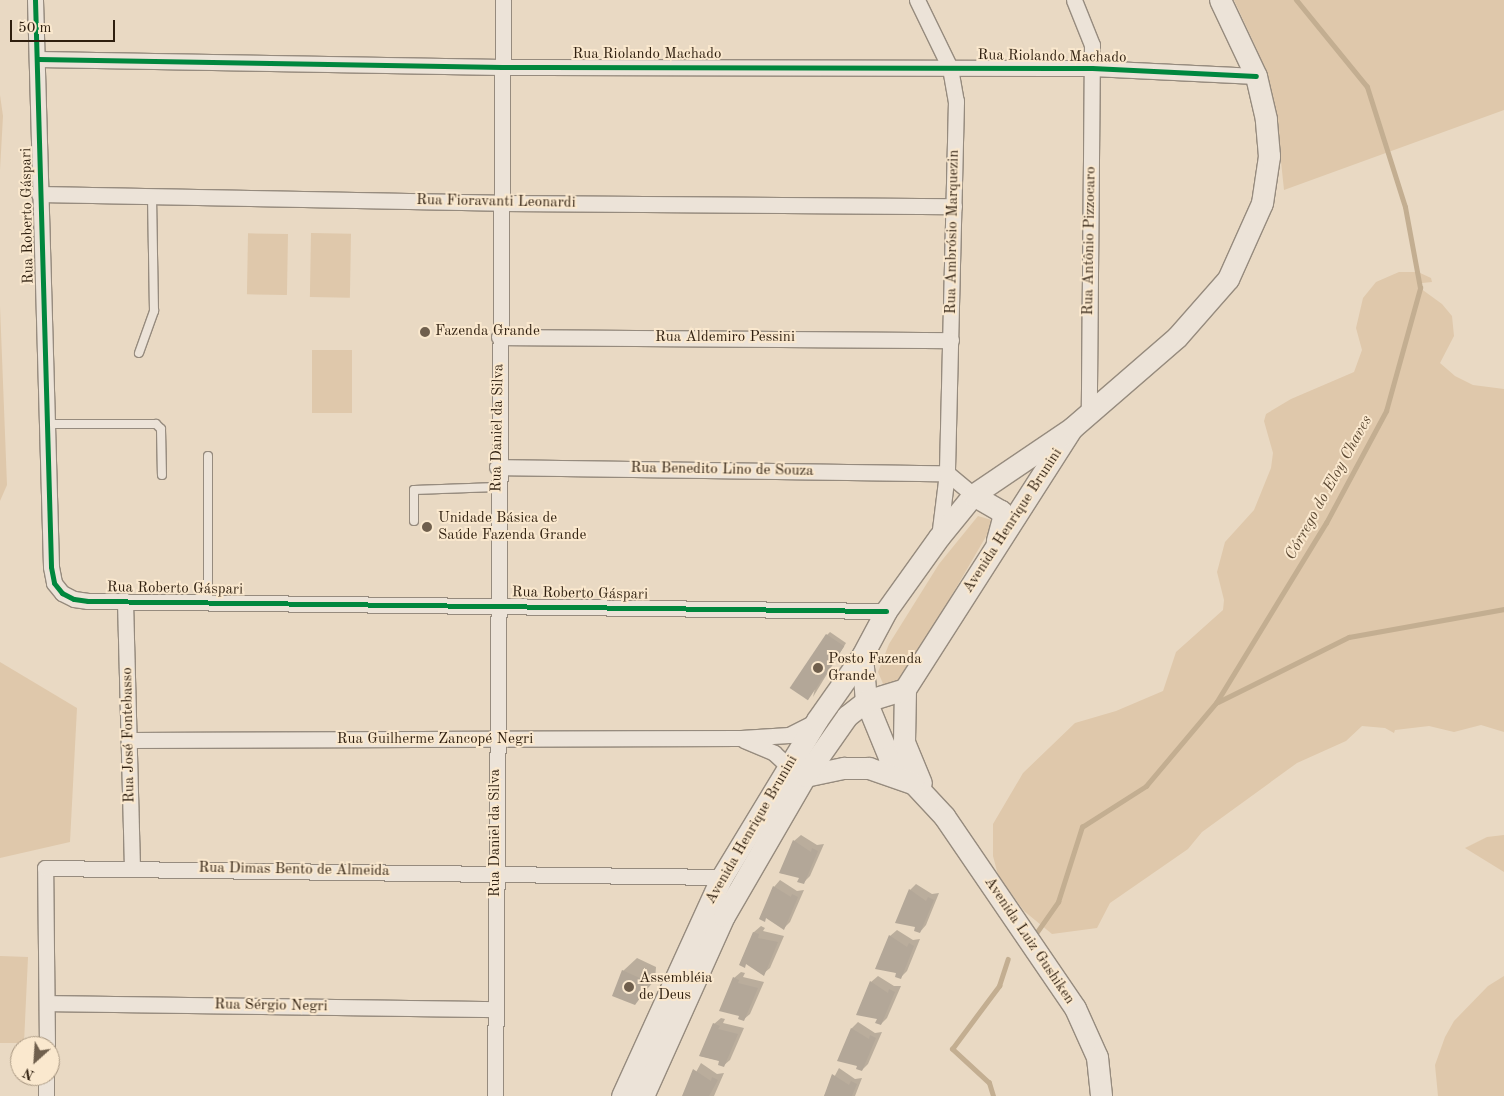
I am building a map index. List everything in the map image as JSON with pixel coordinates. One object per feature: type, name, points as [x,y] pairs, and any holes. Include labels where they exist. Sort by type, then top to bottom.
[{"type":"main road","name":"Avenida Henrique Brunini","points":[[643,1096],[724,916],[797,771],[817,720],[862,656],[886,611],[973,495],[1072,428],[1177,337],[1205,308],[1228,279],[1246,244],[1262,203],[1269,156],[1266,119],[1256,76],[1220,0]]},
{"type":"main road","name":"Avenida Henrique Brunini","points":[[905,689],[1072,428]]},
{"type":"main road","points":[[973,495],[995,506],[1002,515],[994,551]]},
{"type":"main road","points":[[862,656],[866,701],[905,689]]},
{"type":"main road","name":"Avenida Luiz Gushiken","points":[[905,689],[904,742],[929,798]]},
{"type":"main road","name":"Avenida Henrique Brunini","points":[[622,1096],[722,877],[797,771],[839,724],[866,701]]},
{"type":"main road","name":"Avenida Luiz Gushiken","points":[[866,701],[889,757],[929,798],[1075,1008],[1097,1057],[1101,1096]]},
{"type":"main road","points":[[797,771],[869,768],[914,783]]},
{"type":"street","name":"Rua Roberto Gáspari","points":[[35,0],[51,567],[54,582],[62,593],[74,599],[126,601],[886,611]]},
{"type":"street","name":"Rua Daniel da Silva","points":[[495,1096],[497,467],[503,0]]},
{"type":"street","name":"Rua Ambrósio Marquezin","points":[[917,0],[950,68],[956,101],[946,473],[939,538]]},
{"type":"street","name":"Rua Antônio Pizzocaro","points":[[1074,0],[1092,45],[1089,413]]},
{"type":"street","name":"Rua Riolando Machado","points":[[38,59],[502,67],[1092,68],[1256,76]]},
{"type":"street","name":"Rua Fioravanti Leonardi","points":[[39,194],[501,203],[954,206]]},
{"type":"street","name":"Rua Aldemiro Pessini","points":[[500,337],[951,340]]},
{"type":"street","name":"Rua Benedito Lino de Souza","points":[[497,467],[946,473]]},
{"type":"street","points":[[946,473],[973,495]]},
{"type":"street","name":"Rua José Fontebasso","points":[[126,601],[132,869]]},
{"type":"street","name":"Rua Guilherme Zancopé Negri","points":[[128,740],[741,738],[789,735],[817,720]]},
{"type":"street","name":"Rua Guilherme Zancopé Negri","points":[[741,738],[774,753],[797,771]]},
{"type":"street","name":"Rua Dimas Bento de Almeida","points":[[47,1036],[45,868],[496,872],[722,877]]},
{"type":"street","name":"Rua Sérgio Negri","points":[[48,1004],[494,1009]]},
{"type":"lane","points":[[139,353],[154,311],[152,196]]},
{"type":"lane","points":[[46,424],[156,424],[161,429],[162,475]]},
{"type":"lane","points":[[208,456],[208,602]]},
{"type":"lane","points":[[414,521],[414,490],[497,487]]},
{"type":"shaded area","points":[[1234,0],[1504,0],[1504,110],[1284,190],[1277,123],[1258,52]]},
{"type":"shaded area","points":[[0,95],[3,116],[0,170]]},
{"type":"shaded area","points":[[248,233],[288,234],[287,295],[247,294]]},
{"type":"shaded area","points":[[311,233],[351,234],[350,298],[310,297]]},
{"type":"shaded area","points":[[1399,272],[1418,272],[1431,278],[1432,282],[1422,283],[1420,288],[1442,304],[1452,316],[1454,336],[1440,363],[1455,376],[1473,385],[1504,389],[1504,732],[1481,725],[1454,732],[1429,726],[1395,730],[1394,733],[1385,728],[1362,726],[1346,741],[1297,763],[1202,832],[1188,849],[1110,903],[1097,928],[1052,934],[1024,911],[998,875],[993,856],[993,824],[1023,773],[1075,723],[1116,711],[1163,691],[1176,652],[1223,610],[1224,600],[1217,572],[1225,542],[1254,510],[1271,468],[1273,453],[1264,421],[1266,414],[1291,399],[1354,372],[1362,350],[1356,328],[1363,298],[1376,282]]},
{"type":"shaded area","points":[[0,306],[7,485],[0,501]]},
{"type":"shaded area","points":[[312,350],[352,350],[352,413],[312,413]]},
{"type":"shaded area","points":[[978,516],[995,521],[903,679],[884,686],[878,672],[889,644],[939,564]]},
{"type":"shaded area","points":[[0,662],[77,708],[70,842],[0,858]]},
{"type":"shaded area","points":[[1504,835],[1504,872],[1465,848],[1487,837]]},
{"type":"shaded area","points":[[0,956],[28,957],[24,1036],[10,1036],[10,1043],[0,1043]]},
{"type":"shaded area","points":[[1504,976],[1504,1096],[1438,1096],[1435,1065],[1445,1037],[1454,1021],[1488,986]]},
{"type":"building","name":"Posto Fazenda Grande","points":[[826,634],[844,646],[808,700],[790,688]]},
{"type":"building","points":[[793,840],[811,852],[812,848],[818,851],[804,884],[797,882],[799,878],[779,873]]},
{"type":"building","points":[[773,886],[791,897],[792,894],[798,897],[784,930],[766,918],[765,922],[759,919]]},
{"type":"building","points":[[909,889],[926,901],[928,897],[934,900],[920,933],[914,931],[915,927],[895,923]]},
{"type":"building","points":[[753,932],[759,934],[758,938],[778,942],[764,976],[746,964],[745,968],[739,965]]},
{"type":"building","points":[[889,935],[907,947],[909,943],[914,946],[901,979],[895,977],[896,973],[875,969]]},
{"type":"building","name":"Assembléia de Deus","points":[[622,970],[644,980],[643,994],[635,1005],[612,996]]},
{"type":"building","points":[[733,977],[739,980],[738,983],[758,988],[744,1021],[738,1019],[739,1016],[719,1011]]},
{"type":"building","points":[[870,981],[888,993],[889,989],[895,992],[881,1025],[875,1023],[877,1019],[856,1015]]},
{"type":"building","points":[[713,1023],[720,1026],[718,1029],[738,1034],[724,1067],[718,1065],[719,1061],[699,1056]]},
{"type":"building","points":[[851,1028],[869,1039],[870,1035],[876,1038],[862,1071],[856,1069],[857,1066],[837,1061]]},
{"type":"building","points":[[693,1069],[711,1081],[712,1077],[718,1080],[709,1096],[682,1096]]},
{"type":"building","points":[[832,1074],[849,1085],[851,1081],[857,1084],[852,1096],[824,1096]]},
{"type":"waterway","name":"Córrego do Eloy Chaves","points":[[1037,932],[1058,902],[1082,827],[1146,786],[1216,703],[1326,523],[1386,411],[1420,288],[1405,207],[1367,87],[1296,0]]},
{"type":"waterway","points":[[1218,702],[1349,637],[1504,609]]},
{"type":"waterway","points":[[993,1096],[989,1083],[952,1049],[999,986],[1008,959]]},
{"type":"cycle path","points":[[35,0],[51,567],[54,583],[62,593],[74,599],[88,601],[886,611]]},
{"type":"cycle path","points":[[38,59],[502,67],[1092,68],[1256,76]]},
{"type":"place","name":"Fazenda Grande","points":[[425,332]]},
{"type":"place","name":"Unidade Básica de Saúde Fazenda Grande","points":[[427,527]]},
{"type":"place","name":"Posto Fazenda Grande","points":[[818,668]]},
{"type":"place","name":"Assembléia de Deus","points":[[629,987]]}]
